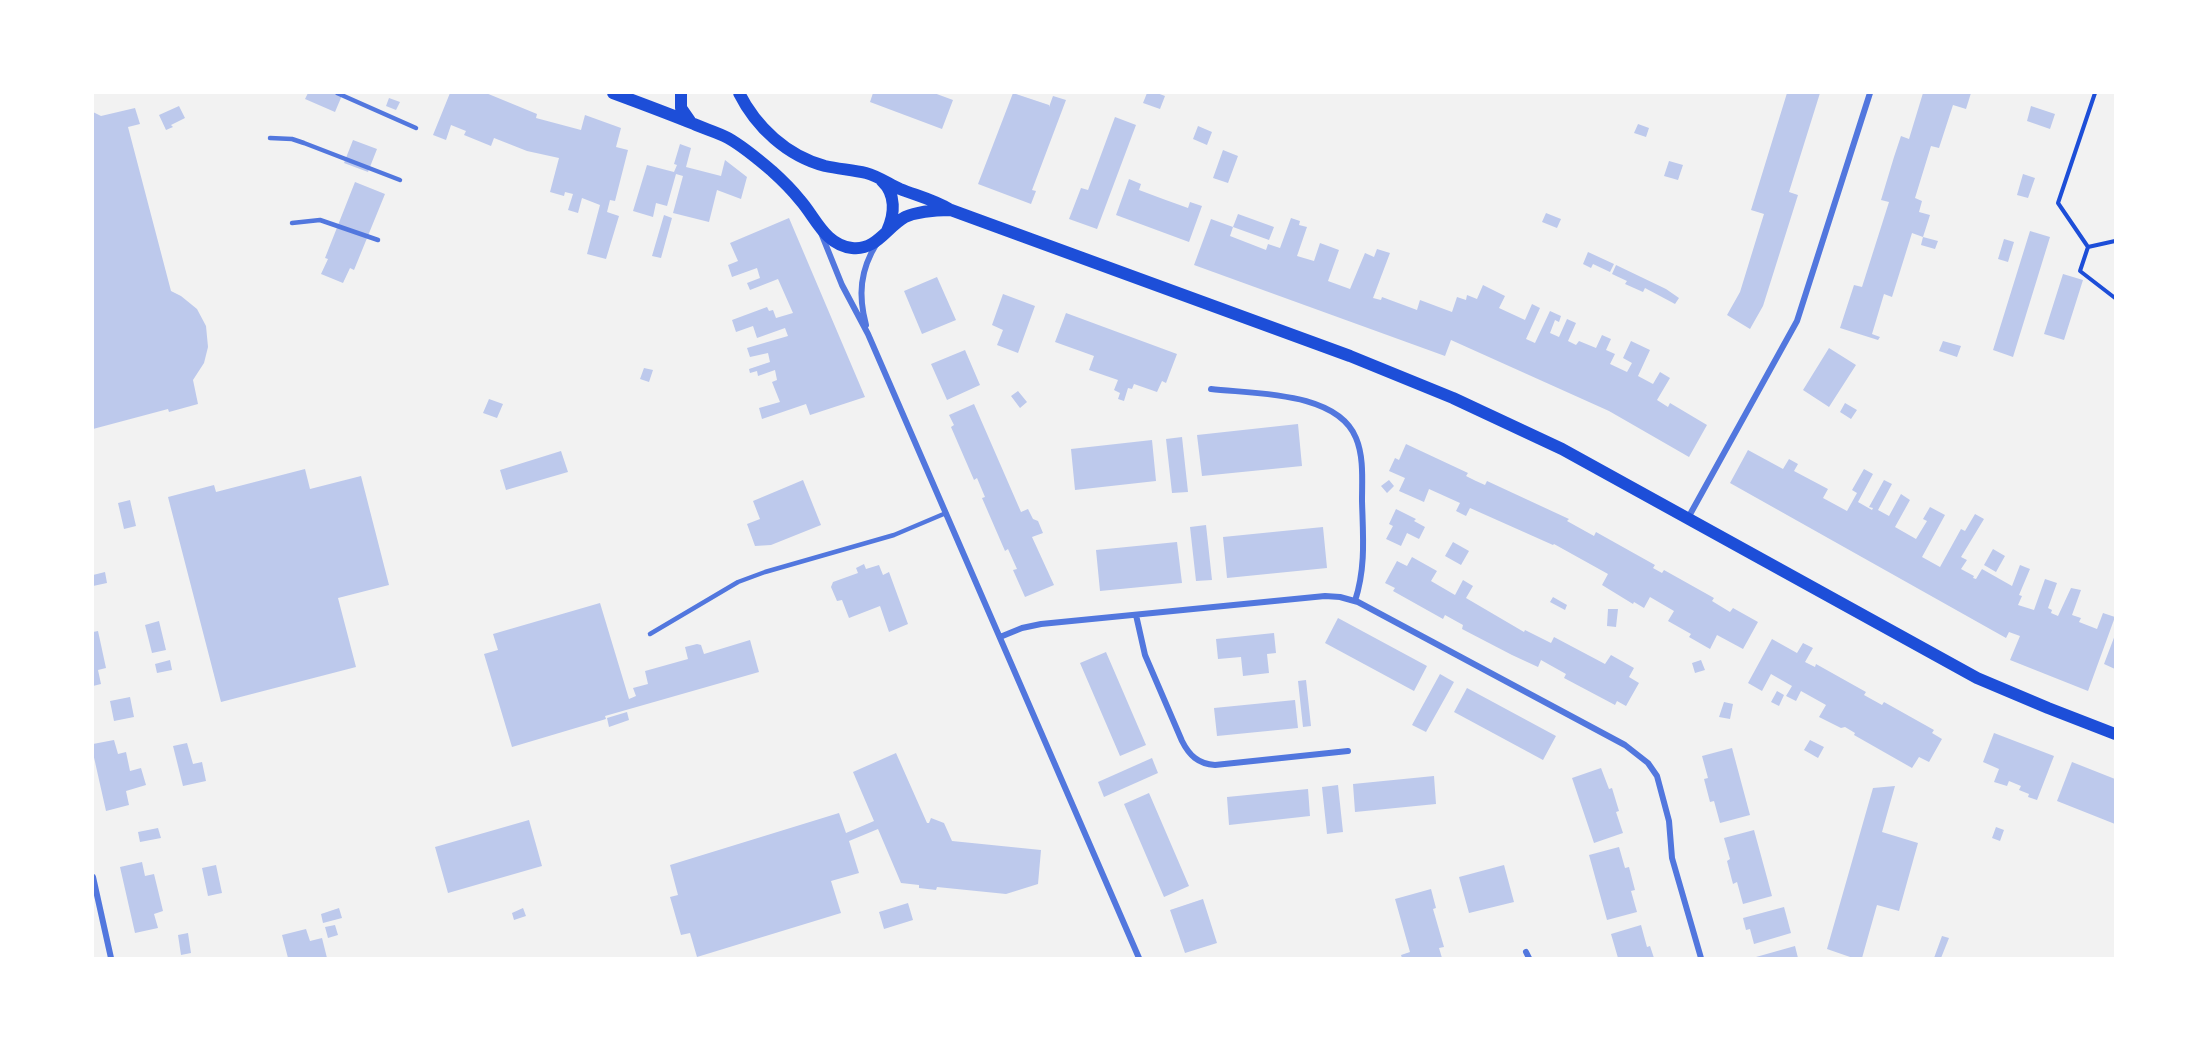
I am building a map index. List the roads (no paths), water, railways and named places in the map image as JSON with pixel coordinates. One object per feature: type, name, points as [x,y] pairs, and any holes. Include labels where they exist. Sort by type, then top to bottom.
[{"type":"main road","points":[[613,93],[726,137],[759,160],[793,192],[825,234],[843,246],[858,248],[878,241],[902,219],[915,214],[951,210]]},
{"type":"main road","points":[[681,93],[682,111],[694,124]]},
{"type":"main road","points":[[739,93],[749,113],[790,151],[824,166],[863,172],[905,191],[927,197],[951,210],[1422,384],[1562,449],[1977,678],[2115,734]]},
{"type":"main road","points":[[881,180],[888,186],[893,204],[892,219],[887,231]]},
{"type":"street","points":[[1688,519],[1797,321],[1870,93]]},
{"type":"street","points":[[817,223],[842,285],[868,334],[1139,958]]},
{"type":"street","points":[[868,334],[862,309],[861,285],[869,255],[878,241]]},
{"type":"street","points":[[1211,389],[1311,402],[1334,412],[1350,427],[1356,436],[1362,460],[1363,571],[1355,601]]},
{"type":"street","points":[[1000,637],[1022,628],[1041,624],[1325,596],[1355,601],[1625,746],[1648,762],[1657,776],[1668,816],[1670,852],[1701,958]]},
{"type":"street","points":[[1136,615],[1145,655],[1182,741],[1189,753],[1199,761],[1215,765],[1348,751]]},
{"type":"street","points":[[93,877],[111,958]]},
{"type":"lane","points":[[337,93],[416,128]]},
{"type":"lane","points":[[270,138],[292,139],[399,180]]},
{"type":"lane","points":[[292,223],[309,219],[320,220],[378,240]]},
{"type":"lane","points":[[650,634],[738,582],[894,535],[946,513]]}]
